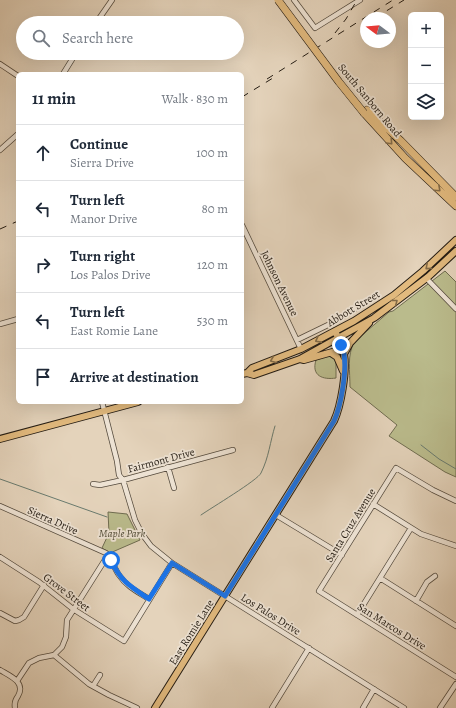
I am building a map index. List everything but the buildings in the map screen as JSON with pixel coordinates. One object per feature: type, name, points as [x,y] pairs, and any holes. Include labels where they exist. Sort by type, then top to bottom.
[{"type":"highway","name":"South Sanborn Road","points":[[278,0],[339,82],[405,158],[456,206]]},
{"type":"highway","name":"South Sanborn Road","points":[[284,0],[365,111],[401,141],[456,196]]},
{"type":"main road","name":"Abbott Street","points":[[244,374],[254,375],[300,359],[394,295],[456,240]]},
{"type":"main road","name":"Abbott Street","points":[[244,374],[252,368],[374,318],[426,278],[456,251]]},
{"type":"main road","points":[[300,359],[304,360],[331,353],[344,352],[350,343],[374,318]]},
{"type":"main road","name":"East Romie Lane","points":[[155,708],[334,421],[341,401],[344,373],[344,352],[336,334]]},
{"type":"main road","points":[[331,353],[337,357],[344,373]]},
{"type":"main road","points":[[0,439],[131,404]]},
{"type":"street","points":[[101,16],[112,0]]},
{"type":"street","points":[[294,0],[315,28],[360,0]]},
{"type":"street","points":[[64,72],[72,60]]},
{"type":"street","points":[[0,64],[16,75]]},
{"type":"street","points":[[0,150],[16,136]]},
{"type":"street","name":"Johnson Avenue","points":[[244,229],[301,349]]},
{"type":"street","points":[[426,278],[456,309]]},
{"type":"street","points":[[297,340],[330,324],[358,307]]},
{"type":"street","points":[[0,324],[16,320]]},
{"type":"street","name":"Los Palos Drive","points":[[103,404],[119,475],[123,480],[132,514],[140,530],[155,549],[172,563],[404,708]]},
{"type":"street","name":"Fairmont Drive","points":[[93,484],[100,485],[123,480],[233,450]]},
{"type":"street","points":[[168,467],[174,488]]},
{"type":"street","name":"Santa Cruz Avenue","points":[[319,591],[396,468],[432,490],[456,501]]},
{"type":"street","points":[[373,504],[425,536],[456,546]]},
{"type":"street","name":"Sierra Drive","points":[[0,506],[108,555]]},
{"type":"street","points":[[276,515],[342,554]]},
{"type":"street","points":[[357,615],[411,528]]},
{"type":"street","points":[[108,555],[118,575],[130,586],[149,599],[172,563]]},
{"type":"street","points":[[17,681],[29,663],[39,658],[54,655],[60,650],[66,637],[66,622],[108,555]]},
{"type":"street","name":"Grove Street","points":[[0,557],[44,585],[73,609],[124,641],[149,599]]},
{"type":"street","points":[[416,601],[428,582],[435,576]]},
{"type":"street","points":[[380,578],[456,626]]},
{"type":"street","points":[[0,613],[15,621],[22,619],[44,585]]},
{"type":"street","name":"San Marcos Drive","points":[[319,591],[456,676]]},
{"type":"street","points":[[272,708],[309,648]]},
{"type":"street","points":[[54,655],[93,686],[137,708]]},
{"type":"street","points":[[0,670],[17,681],[21,688],[15,701],[15,708]]},
{"type":"street","points":[[93,686],[100,675]]},
{"type":"street","points":[[440,708],[456,684]]},
{"type":"street","points":[[363,708],[374,689]]},
{"type":"green space","points":[[445,271],[456,282],[456,477],[445,472],[389,436],[397,425],[350,387],[349,370],[350,352],[354,342],[389,312],[393,311]]},
{"type":"green space","points":[[328,356],[332,357],[336,361],[336,378],[319,376],[315,370],[316,360]]},
{"type":"green space","name":"Maple Park","points":[[108,512],[127,514],[140,540],[110,553],[102,548],[109,533]]},
{"type":"waterway","points":[[201,515],[258,477],[264,467],[275,426]]},
{"type":"waterway","points":[[421,445],[439,459],[456,469]]},
{"type":"waterway","points":[[0,479],[107,517]]},
{"type":"railway","points":[[335,33],[346,19],[357,0]]},
{"type":"railway","points":[[267,79],[393,0]]},
{"type":"railway","points":[[385,12],[404,0]]},
{"type":"railway","points":[[244,96],[273,78]]},
{"type":"railway","points":[[0,229],[16,222]]},
{"type":"route","points":[[111,560],[118,575],[130,586],[149,599],[172,563],[225,596],[334,421],[341,401],[344,382],[344,354],[341,345]]}]
